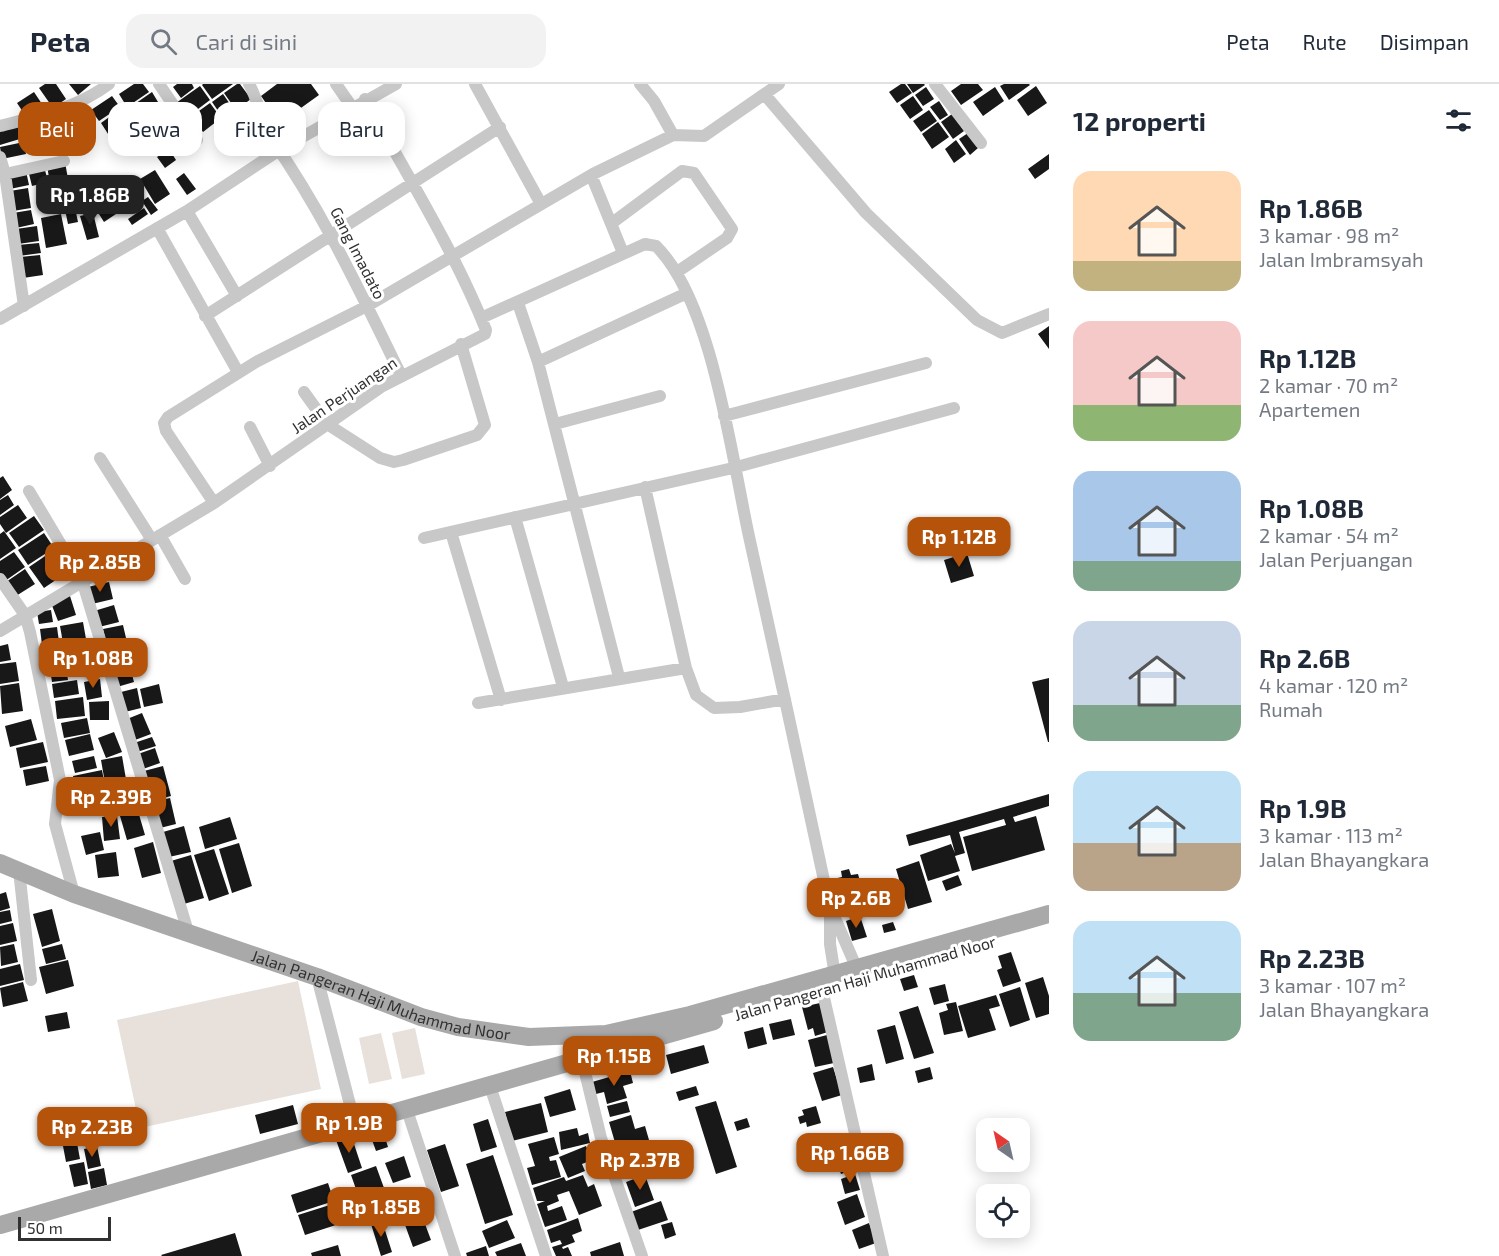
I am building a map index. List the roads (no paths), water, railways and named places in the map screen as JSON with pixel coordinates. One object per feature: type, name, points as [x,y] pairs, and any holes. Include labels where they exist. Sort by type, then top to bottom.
[{"type":"main road","name":"Jalan Pangeran Haji Muhammad Noor","points":[[0,863],[75,894],[317,977],[387,1005],[458,1027],[529,1037],[566,1037],[630,1030],[857,969],[925,956],[1049,927]]},
{"type":"main road","name":"Jalan Pangeran Haji Muhammad Noor","points":[[0,1225],[612,1052],[822,989],[1049,914]]},
{"type":"street","points":[[0,126],[56,112],[93,96],[109,84]]},
{"type":"street","points":[[159,84],[171,102]]},
{"type":"street","name":"Gang Imadato","points":[[249,84],[257,102]]},
{"type":"street","points":[[336,84],[349,102]]},
{"type":"street","points":[[361,102],[396,84]]},
{"type":"street","points":[[475,84],[541,204]]},
{"type":"street","points":[[640,84],[654,101],[673,135]]},
{"type":"street","points":[[214,503],[166,431],[164,423],[168,417],[238,372],[367,306],[622,159],[673,135],[704,136],[779,84]]},
{"type":"street","points":[[935,84],[981,143]]},
{"type":"street","points":[[765,95],[866,213],[977,321],[1002,333],[1049,314]]},
{"type":"street","points":[[367,99],[451,256],[481,318],[623,253],[651,244],[660,250],[677,272],[699,321],[724,416],[830,908],[857,969]]},
{"type":"street","points":[[205,316],[500,127]]},
{"type":"street","points":[[0,320],[187,211],[270,156]]},
{"type":"street","name":"Gang Imadato","points":[[285,156],[332,234],[401,375]]},
{"type":"street","points":[[0,157],[5,174],[24,306]]},
{"type":"street","points":[[5,174],[64,161]]},
{"type":"street","points":[[612,223],[682,171],[694,173],[732,229],[727,238],[677,272]]},
{"type":"street","points":[[594,182],[623,253]]},
{"type":"street","points":[[187,211],[237,296]]},
{"type":"street","points":[[157,228],[238,372]]},
{"type":"street","points":[[538,362],[687,293]]},
{"type":"street","points":[[518,303],[538,362],[555,424],[619,677]]},
{"type":"street","name":"Jalan Perjuangan","points":[[0,631],[214,503],[401,375],[485,334],[486,330],[481,318]]},
{"type":"street","points":[[304,392],[327,424],[380,458],[394,462],[477,435],[485,425],[461,344]]},
{"type":"street","points":[[724,416],[926,363]]},
{"type":"street","points":[[555,424],[660,396]]},
{"type":"street","points":[[424,537],[734,468],[954,408]]},
{"type":"street","points":[[250,427],[270,466]]},
{"type":"street","points":[[100,458],[185,579]]},
{"type":"street","points":[[645,487],[686,668],[696,695],[714,708],[740,707],[785,699]]},
{"type":"street","points":[[29,491],[82,580],[189,935]]},
{"type":"street","points":[[515,517],[563,687]]},
{"type":"street","points":[[451,532],[501,700]]},
{"type":"street","points":[[0,579],[25,615],[60,780],[55,824],[75,894]]},
{"type":"street","points":[[478,703],[619,677],[686,668]]},
{"type":"street","points":[[19,870],[31,980]]},
{"type":"street","points":[[830,908],[830,944],[835,976]]},
{"type":"street","points":[[317,977],[355,1124]]},
{"type":"street","points":[[822,989],[883,1256]]},
{"type":"street","points":[[582,1060],[601,1138],[642,1256]]},
{"type":"street","points":[[490,1086],[546,1256]]},
{"type":"street","points":[[406,1110],[455,1256]]}]
